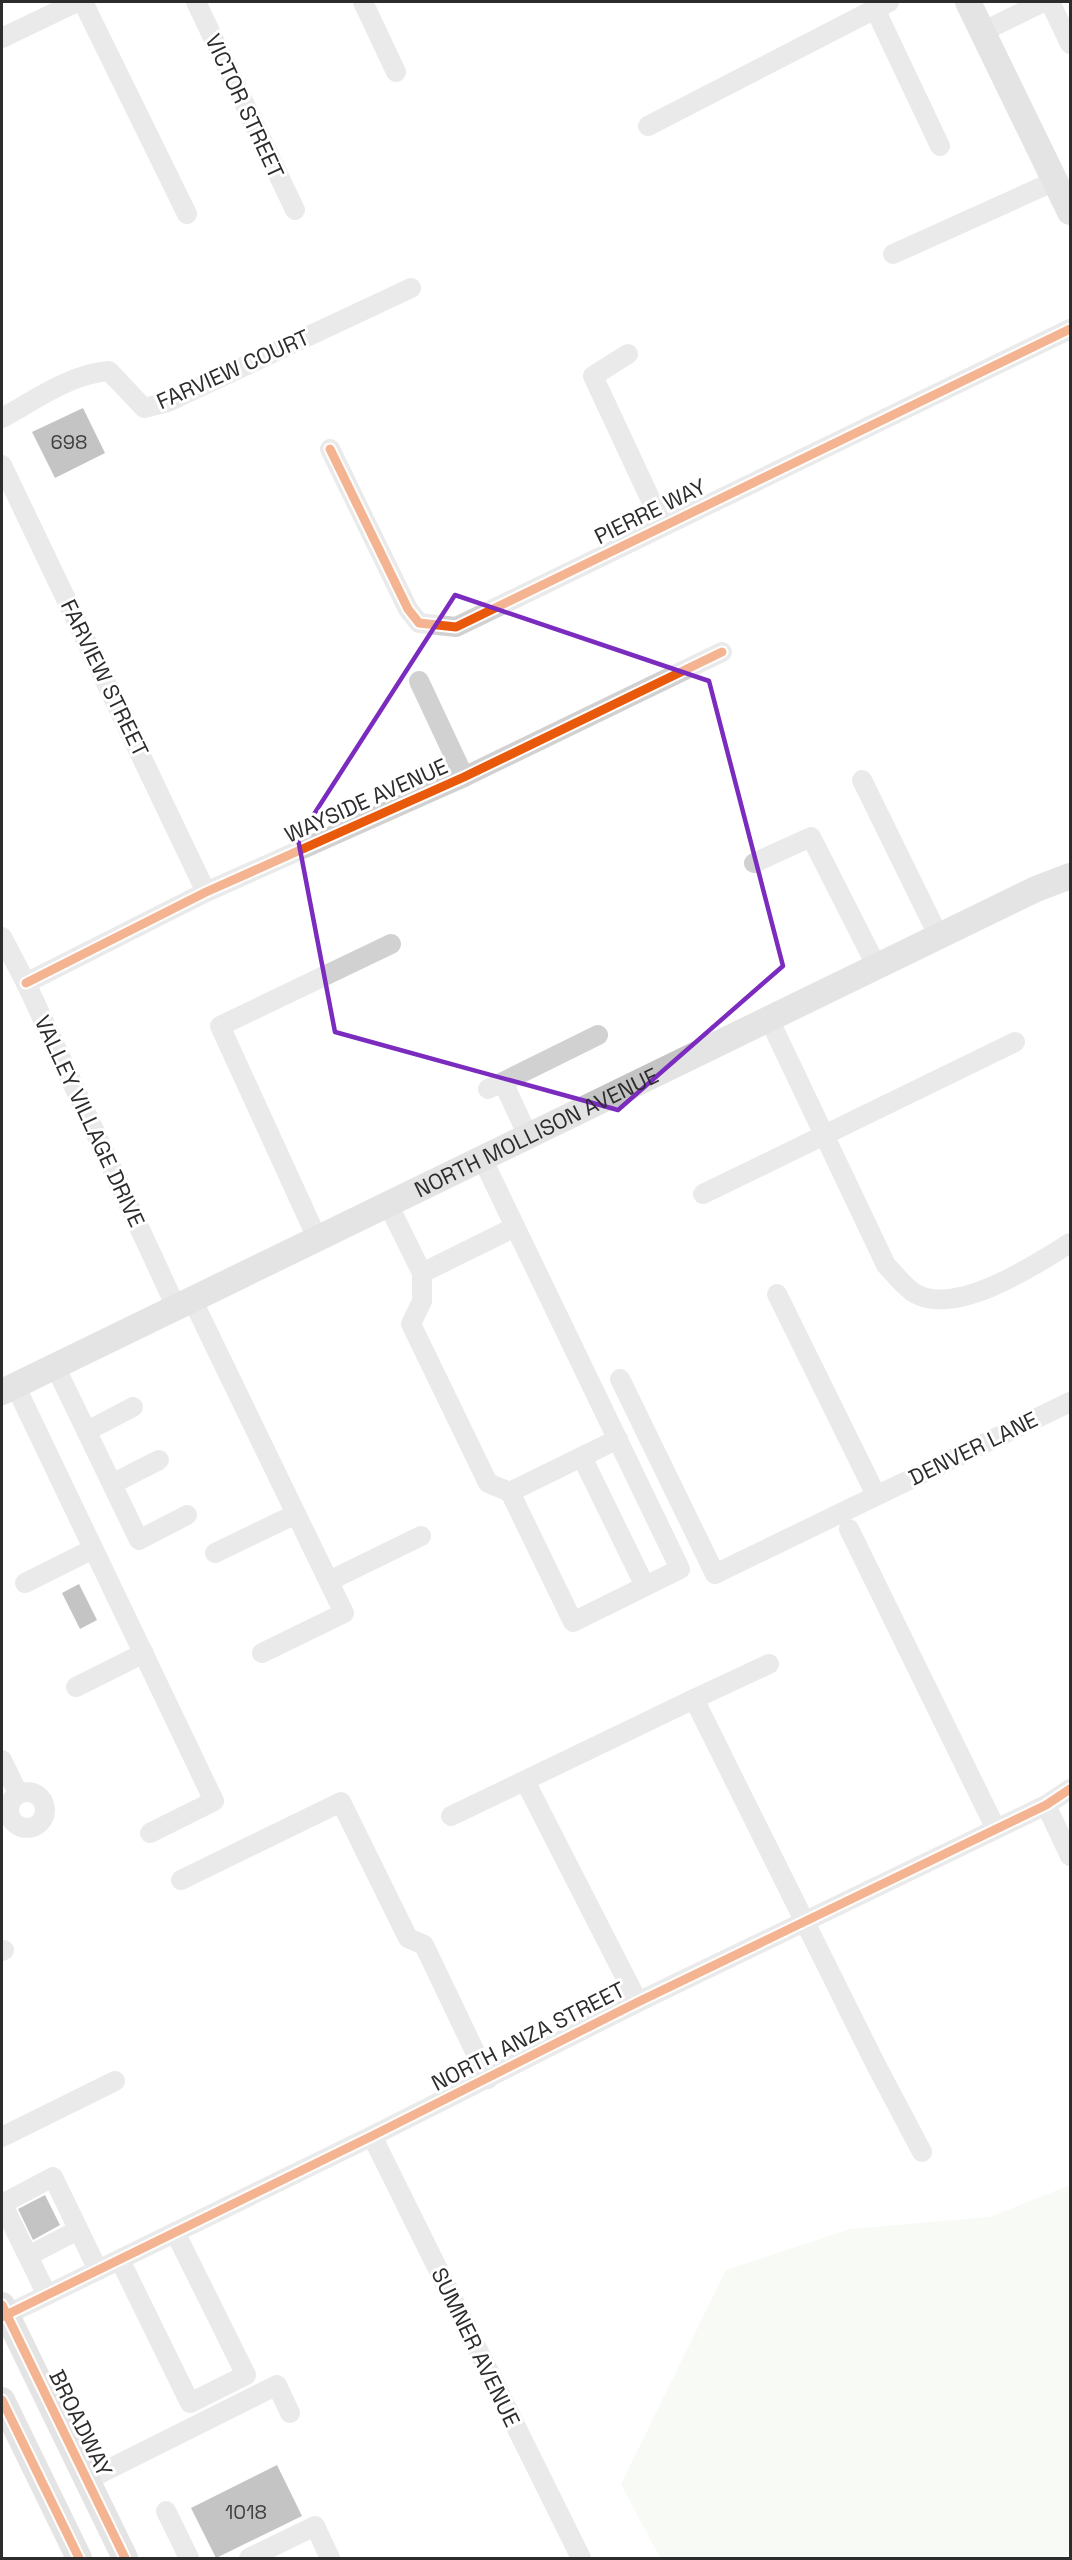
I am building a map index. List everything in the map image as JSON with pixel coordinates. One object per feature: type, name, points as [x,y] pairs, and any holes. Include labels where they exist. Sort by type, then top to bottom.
[{"type":"main road","points":[[968,2],[1071,212]]},
{"type":"main road","name":"NORTH MOLLISON AVENUE","points":[[8,1389],[1036,889],[1071,876]]},
{"type":"main road","name":"BROADWAY","points":[[3,2312],[125,2559]]},
{"type":"main road","points":[[2,2400],[79,2559]]},
{"type":"street","points":[[2,38],[77,2]]},
{"type":"street","points":[[82,2],[187,214]]},
{"type":"street","name":"VICTOR STREET","points":[[196,2],[295,210]]},
{"type":"street","points":[[363,2],[396,72]]},
{"type":"street","points":[[982,32],[1043,2]]},
{"type":"street","points":[[1050,2],[1071,44]]},
{"type":"street","points":[[648,126],[882,5],[940,146]]},
{"type":"street","points":[[893,254],[1055,181]]},
{"type":"street","name":"FARVIEW COURT","points":[[2,418],[66,382],[95,372],[109,371],[144,408],[168,402],[411,288]]},
{"type":"street","name":"PIERRE WAY","points":[[330,449],[408,609],[419,623],[456,627],[1071,329]]},
{"type":"street","points":[[628,354],[593,376],[663,526]]},
{"type":"street","name":"FARVIEW STREET","points":[[2,465],[206,892]]},
{"type":"street","name":"WAYSIDE AVENUE","points":[[26,983],[206,892],[464,777],[722,652]]},
{"type":"street","points":[[418,681],[464,777]]},
{"type":"street","points":[[862,780],[939,937]]},
{"type":"street","points":[[754,863],[811,837],[877,967]]},
{"type":"street","name":"VALLEY VILLAGE DRIVE","points":[[2,937],[184,1303],[296,1514],[344,1613],[262,1653]]},
{"type":"street","points":[[317,1238],[220,1026],[391,944]]},
{"type":"street","points":[[769,1019],[886,1265],[916,1294],[945,1301],[971,1294],[1031,1268],[1071,1243]]},
{"type":"street","points":[[528,1136],[496,1085],[598,1035]]},
{"type":"street","points":[[703,1194],[1015,1042]]},
{"type":"street","points":[[388,1204],[422,1272],[422,1301],[411,1324],[488,1483],[510,1492],[573,1622],[680,1569],[482,1158]]},
{"type":"street","points":[[422,1272],[515,1227]]},
{"type":"street","points":[[777,1294],[876,1495]]},
{"type":"street","points":[[55,1366],[139,1540],[187,1515]]},
{"type":"street","name":"DENVER LANE","points":[[620,1379],[715,1574],[1071,1402]]},
{"type":"street","points":[[8,1389],[93,1549],[214,1801],[150,1833]]},
{"type":"street","points":[[87,1431],[133,1407]]},
{"type":"street","points":[[510,1492],[618,1439]]},
{"type":"street","points":[[582,1457],[645,1586]]},
{"type":"street","points":[[112,1484],[159,1460]]},
{"type":"street","points":[[215,1553],[296,1514]]},
{"type":"street","points":[[849,1528],[996,1829]]},
{"type":"street","points":[[329,1581],[421,1536]]},
{"type":"street","points":[[25,1583],[93,1549]]},
{"type":"street","points":[[76,1687],[144,1653]]},
{"type":"street","points":[[451,1816],[769,1664]]},
{"type":"street","points":[[694,1699],[804,1922],[922,2152]]},
{"type":"street","points":[[2,1760],[18,1793]]},
{"type":"street","points":[[525,1781],[638,2002]]},
{"type":"street","name":"NORTH ANZA STREET","points":[[3,2312],[47,2295],[120,2260],[488,2079],[638,2002],[1046,1805],[1071,1789]]},
{"type":"street","points":[[181,1880],[341,1802],[408,1938],[424,1945],[488,2079]]},
{"type":"street","points":[[1046,1805],[1071,1857]]},
{"type":"street","points":[[2,2136],[115,2081]]},
{"type":"street","name":"SUMNER AVENUE","points":[[372,2136],[580,2559]]},
{"type":"street","points":[[47,2295],[2,2203],[53,2177],[98,2270]]},
{"type":"street","points":[[28,2256],[78,2230]]},
{"type":"street","points":[[120,2260],[190,2403],[246,2375],[175,2232]]},
{"type":"street","points":[[87,2480],[277,2385],[290,2413]]},
{"type":"street","points":[[166,2511],[189,2559]]},
{"type":"street","points":[[249,2559],[315,2526],[330,2559]]},
{"type":"highlighted area","points":[[455,595],[709,681],[783,966],[618,1110],[335,1032],[298,839]]},
{"type":"shaded area","points":[[1070,2185],[1070,2558],[660,2558],[621,2484],[726,2270],[850,2229],[990,2217]]},
{"type":"building","points":[[83,408],[105,453],[55,478],[32,432]]},
{"type":"building","points":[[79,1584],[97,1620],[80,1629],[62,1593]]},
{"type":"building","points":[[45,2195],[60,2225],[33,2240],[18,2209]]},
{"type":"building","points":[[277,2465],[302,2516],[216,2558],[191,2508]]},
{"type":"cycle path","points":[[330,449],[408,609],[419,623],[456,627],[1070,329]]},
{"type":"cycle path","points":[[26,983],[206,892],[464,777],[722,652]]},
{"type":"cycle path","points":[[2,2317],[372,2136],[638,2002],[1046,1805],[1070,1789]]},
{"type":"cycle path","points":[[2,2305],[125,2558]]},
{"type":"cycle path","points":[[2,2400],[79,2558]]}]
